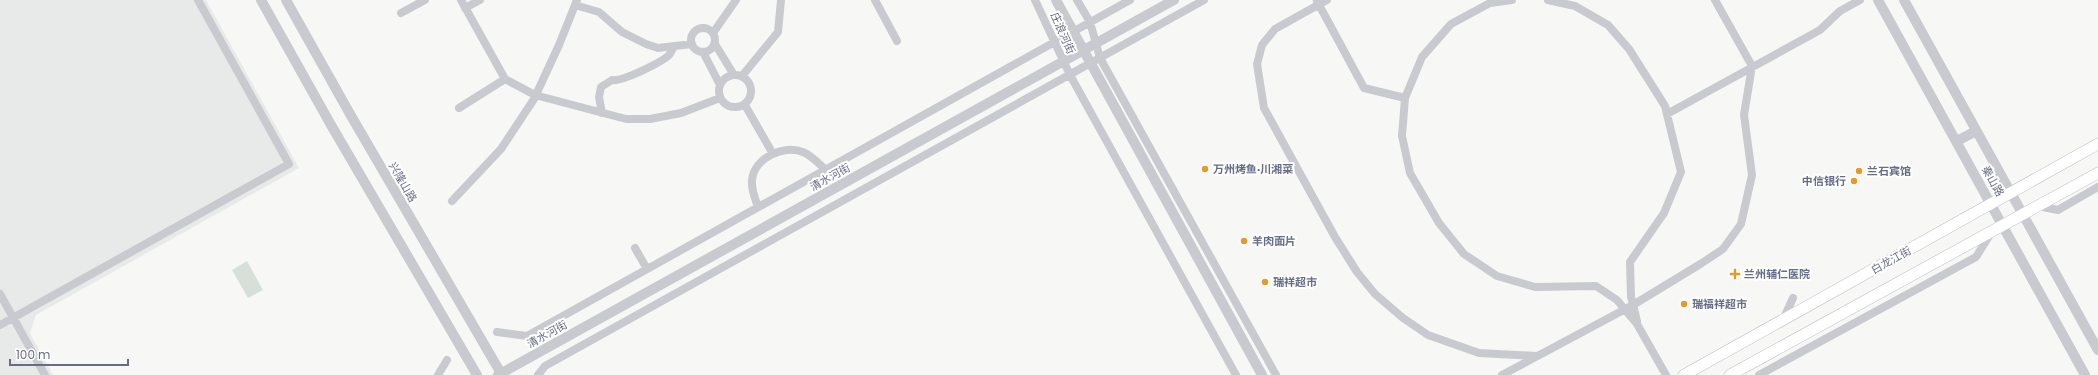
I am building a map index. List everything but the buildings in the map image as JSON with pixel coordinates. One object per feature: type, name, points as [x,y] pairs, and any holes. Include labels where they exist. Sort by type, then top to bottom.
[{"type":"main road","name":"白龙江街","points":[[1684,375],[2098,144]]},
{"type":"main road","points":[[1730,375],[2004,226],[2098,173]]},
{"type":"street","points":[[0,325],[289,164],[198,0]]},
{"type":"street","points":[[262,0],[331,125],[476,375]]},
{"type":"street","name":"兴隆山路","points":[[286,0],[500,374]]},
{"type":"street","points":[[401,13],[425,0]]},
{"type":"street","points":[[461,0],[505,79],[535,95],[626,119],[650,119],[681,113],[720,98]]},
{"type":"street","points":[[465,8],[480,0]]},
{"type":"street","points":[[703,52],[720,85],[720,98],[725,104],[733,108],[745,105],[751,98],[752,89],[749,81],[738,76],[715,44],[713,33],[736,0]]},
{"type":"street","points":[[720,85],[726,78],[738,76],[778,32],[781,0]]},
{"type":"street","points":[[875,0],[897,41]]},
{"type":"street","name":"庄浪河街","points":[[1035,0],[1070,75],[1236,375]]},
{"type":"street","points":[[1056,0],[1262,375]]},
{"type":"street","points":[[1078,0],[1090,22],[1100,58],[1276,375]]},
{"type":"street","points":[[496,332],[527,336],[1130,0]]},
{"type":"street","name":"清水河街","points":[[500,374],[1174,0]]},
{"type":"street","points":[[538,375],[545,366],[1204,0]]},
{"type":"street","points":[[1327,0],[1318,2],[1275,29],[1265,39],[1259,51],[1257,64],[1258,78],[1264,108],[1356,272],[1375,294],[1403,318],[1428,335],[1479,353],[1537,356]]},
{"type":"street","points":[[1512,0],[1490,3],[1451,24],[1422,57],[1405,98],[1402,136],[1410,173],[1439,223],[1464,254],[1497,276],[1535,287],[1596,286],[1617,300],[1637,324],[1666,375]]},
{"type":"street","points":[[1548,0],[1576,3],[1608,25],[1624,43],[1665,106],[1681,172],[1664,213],[1630,262],[1633,305],[1637,324]]},
{"type":"street","points":[[1502,375],[1633,305],[1723,249],[1741,224],[1752,175],[1744,115],[1752,66],[1715,0]]},
{"type":"street","points":[[1667,114],[1820,30],[1840,11],[1860,0]]},
{"type":"street","name":"秦山路","points":[[1878,0],[1992,204],[2085,375]]},
{"type":"street","name":"秦山路","points":[[1904,0],[2098,350]]},
{"type":"street","points":[[1318,2],[1364,88],[1405,98]]},
{"type":"street","points":[[452,201],[501,149],[535,95],[576,3],[599,12],[622,32],[634,40],[658,48],[692,44]]},
{"type":"street","points":[[713,33],[704,28],[696,30],[692,36],[692,44],[696,50],[703,52],[710,50],[715,44]]},
{"type":"street","points":[[602,113],[599,98],[601,87],[612,80],[618,81],[669,56],[674,47]]},
{"type":"street","points":[[459,108],[505,79]]},
{"type":"street","points":[[745,105],[774,154]]},
{"type":"street","points":[[1957,141],[1976,131]]},
{"type":"street","points":[[758,207],[752,190],[752,178],[759,166],[774,154],[792,149],[805,152],[826,170]]},
{"type":"street","points":[[2038,206],[2058,210],[2098,187]]},
{"type":"street","points":[[1759,375],[1976,257],[1991,233]]},
{"type":"street","points":[[635,248],[647,269]]},
{"type":"street","points":[[0,294],[45,375]]},
{"type":"street","points":[[1783,320],[1793,298]]},
{"type":"street","points":[[438,375],[447,360]]},
{"type":"shaded area","points":[[0,0],[206,0],[299,168],[36,315],[30,333],[53,375],[0,375]]},
{"type":"shaded area","points":[[247,261],[263,290],[248,298],[232,270]]},
{"type":"place","name":"万州烤鱼·川湘菜","points":[[1205,169]]},
{"type":"place","name":"兰石宾馆","points":[[1859,171]]},
{"type":"place","name":"中信银行","points":[[1854,181]]},
{"type":"place","name":"羊肉面片","points":[[1244,241]]},
{"type":"place","name":"兰州辅仁医院","points":[[1735,274]]},
{"type":"place","name":"瑞祥超市","points":[[1265,282]]},
{"type":"place","name":"瑞福祥超市","points":[[1684,304]]}]
